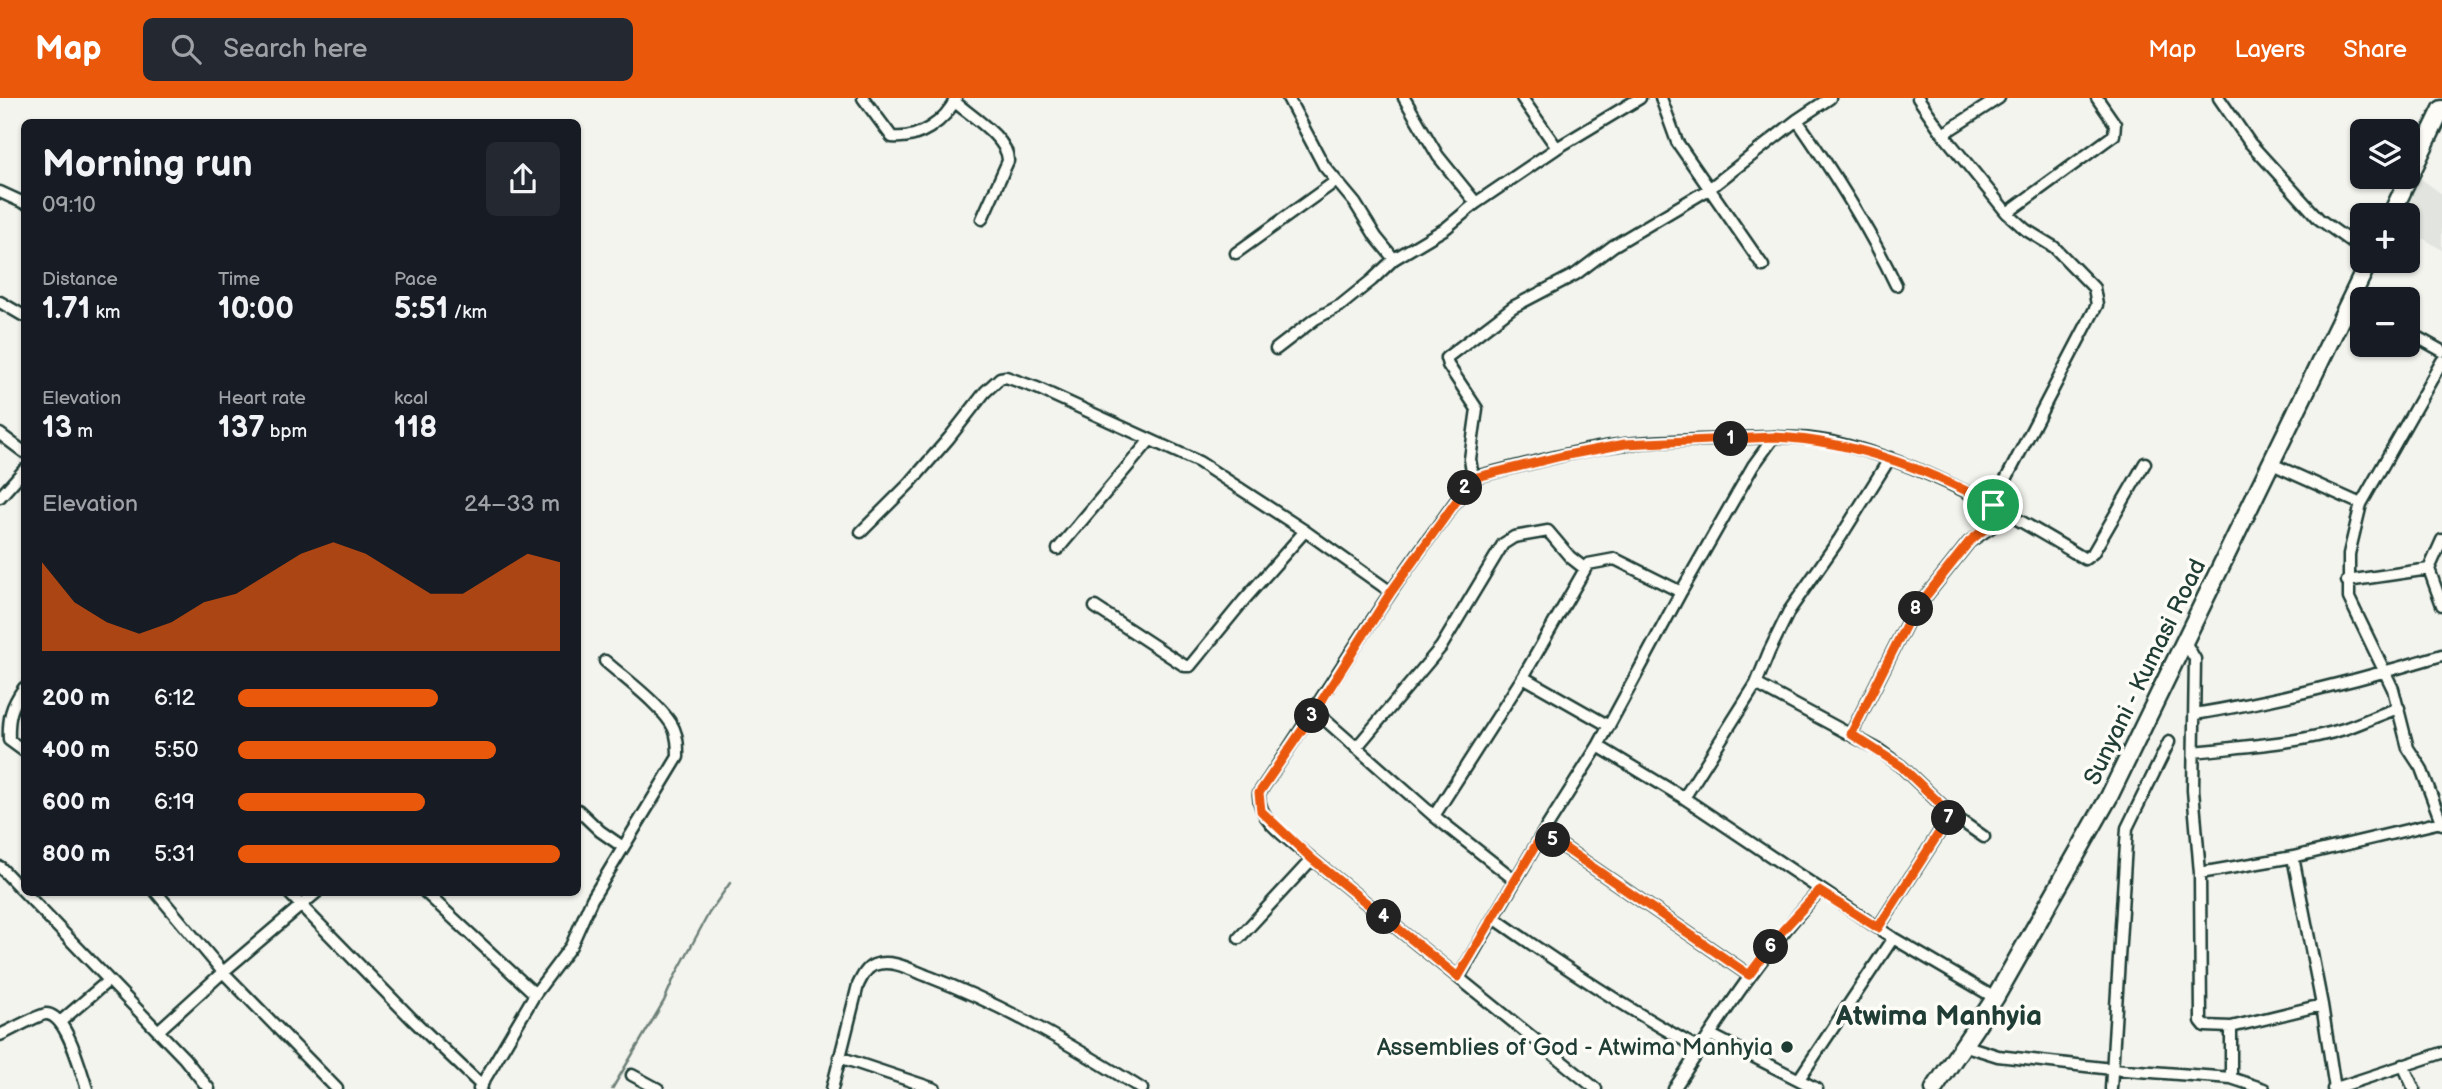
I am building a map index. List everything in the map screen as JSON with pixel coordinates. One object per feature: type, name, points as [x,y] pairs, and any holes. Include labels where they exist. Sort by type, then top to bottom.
[{"type":"main road","points":[[2397,203],[2440,117]]},
{"type":"main road","name":"Sunyani - Kumasi Road","points":[[1934,1089],[1994,998],[2109,797],[2272,464],[2350,315]]},
{"type":"street","points":[[863,98],[892,137],[906,138],[931,128],[956,100],[998,138],[1006,147],[1008,161],[982,219]]},
{"type":"street","points":[[1288,98],[1317,155],[1394,259]]},
{"type":"street","points":[[1404,98],[1438,156],[1476,203]]},
{"type":"street","points":[[1522,98],[1558,148]]},
{"type":"street","points":[[1276,349],[1315,319],[1341,305],[1394,259],[1446,228],[1476,203],[1558,148],[1640,98]]},
{"type":"street","points":[[1661,98],[1677,142],[1763,266]]},
{"type":"street","points":[[1473,478],[1471,459],[1477,409],[1446,358],[1513,307],[1576,274],[1613,246],[1709,189],[1797,120],[1830,98]]},
{"type":"street","points":[[1918,98],[2007,214],[2026,230],[2054,247],[2094,289],[2097,305],[1993,505]]},
{"type":"street","points":[[2007,214],[2114,135],[2115,124],[2097,98]]},
{"type":"street","points":[[2219,98],[2250,143],[2319,219],[2350,241]]},
{"type":"street","points":[[1943,134],[1993,99]]},
{"type":"street","points":[[1797,120],[1842,184],[1873,237],[1896,285]]},
{"type":"street","points":[[1236,253],[1336,181]]},
{"type":"street","points":[[0,192],[21,202]]},
{"type":"street","points":[[0,302],[21,314]]},
{"type":"street","points":[[2420,339],[2442,351]]},
{"type":"street","points":[[2200,873],[2293,857],[2442,823],[2421,768],[2408,748],[2399,708],[2385,673],[2349,598],[2347,581],[2349,554],[2361,504],[2442,362]]},
{"type":"street","points":[[861,532],[910,483],[985,392],[1000,378],[1013,379],[1199,462],[1305,531],[1391,592]]},
{"type":"street","points":[[0,434],[21,450]]},
{"type":"street","points":[[1458,977],[1598,746],[1681,592],[1753,466],[1774,437]]},
{"type":"street","points":[[1596,1089],[1312,859],[1270,822],[1261,811],[1259,803],[1259,793],[1391,592],[1473,478],[1625,444],[1774,437],[1830,442],[1890,458],[1945,480],[2011,514],[2085,559],[2093,553],[2145,463]]},
{"type":"street","points":[[1058,549],[1150,440]]},
{"type":"street","points":[[1684,798],[1756,684],[1790,611],[1890,458]]},
{"type":"street","points":[[2272,464],[2361,504]]},
{"type":"street","points":[[0,496],[21,473]]},
{"type":"street","points":[[1851,734],[1911,615],[1969,542],[2011,514]]},
{"type":"street","points":[[1095,607],[1185,666],[1190,666],[1305,531]]},
{"type":"street","points":[[1356,748],[1441,647],[1503,544],[1514,537],[1548,531],[1570,557],[1584,568]]},
{"type":"street","points":[[2442,540],[2429,569],[2442,605]]},
{"type":"street","points":[[1434,816],[1522,677],[1584,568],[1596,561],[1615,559],[1681,592]]},
{"type":"street","points":[[2347,581],[2429,569]]},
{"type":"street","points":[[2185,642],[2195,659],[2193,790],[2200,873],[2201,1021],[2205,1026],[2231,1027],[2322,1005]]},
{"type":"street","points":[[2195,714],[2269,702],[2385,673],[2442,655]]},
{"type":"street","points":[[292,896],[481,1087],[535,994],[571,946],[592,899],[678,757],[674,728],[665,715],[606,661]]},
{"type":"street","points":[[1522,677],[1609,726]]},
{"type":"street","points":[[1756,684],[1851,734],[1901,766],[1951,814],[1984,837]]},
{"type":"street","points":[[21,692],[9,713],[4,742],[21,750]]},
{"type":"street","points":[[2194,752],[2311,737],[2346,728],[2399,708]]},
{"type":"street","points":[[1315,711],[1434,816],[1515,880]]},
{"type":"street","points":[[2111,1089],[2127,828],[2169,742]]},
{"type":"street","points":[[1598,746],[1684,798],[1819,891],[1994,998]]},
{"type":"street","points":[[581,813],[623,847]]},
{"type":"street","points":[[1878,928],[1951,814]]},
{"type":"street","points":[[1543,833],[1749,975]]},
{"type":"street","points":[[2293,857],[2322,1005],[2334,1089],[2442,1053]]},
{"type":"street","points":[[1239,938],[1312,859]]},
{"type":"street","points":[[0,867],[21,889]]},
{"type":"street","points":[[1674,1089],[1749,975],[1783,930],[1819,891]]},
{"type":"street","points":[[28,896],[184,1058],[209,1089]]},
{"type":"street","points":[[159,896],[223,972],[337,1089]]},
{"type":"street","points":[[158,1031],[312,896]]},
{"type":"street","points":[[429,896],[535,994]]},
{"type":"street","points":[[1494,918],[1642,1018],[1700,1049]]},
{"type":"street","points":[[1799,1079],[1893,938]]},
{"type":"street","points":[[832,1089],[858,985],[865,971],[873,965],[892,963],[977,995],[1052,1033],[1142,1089]]},
{"type":"street","points":[[60,1022],[109,980]]},
{"type":"street","points":[[0,1035],[45,1014],[60,1022],[66,1031],[87,1089]]},
{"type":"street","points":[[2231,1027],[2231,1078]]},
{"type":"street","points":[[1711,1035],[1817,1089]]},
{"type":"street","points":[[1963,1045],[1998,1056],[2112,1069],[2231,1078],[2264,1089]]},
{"type":"street","points":[[839,1057],[935,1089]]},
{"type":"street","points":[[2403,1065],[2414,1089]]},
{"type":"street","points":[[632,1075],[658,1089]]},
{"type":"shaded area","points":[[2420,178],[2442,194],[2442,250],[2420,236],[2420,203],[2402,203],[2409,189],[2420,189]]},
{"type":"waterway","points":[[612,1089],[664,1001],[709,913],[730,883]]},
{"type":"place","name":"Assemblies of God - Atwima Manhyia","points":[[1787,1047]]},
{"type":"district","name":"Atwima Manhyia","points":[[1939,1016]]},
{"type":"route","points":[[1801,438],[1830,442],[1890,458],[1945,480],[1993,505],[2011,514],[1969,542],[1911,615],[1851,734],[1901,766],[1951,814],[1878,928],[1819,891],[1783,930],[1749,975],[1543,833],[1458,977],[1312,859],[1261,811],[1259,793],[1391,592],[1475,477],[1625,444],[1801,438]]}]
